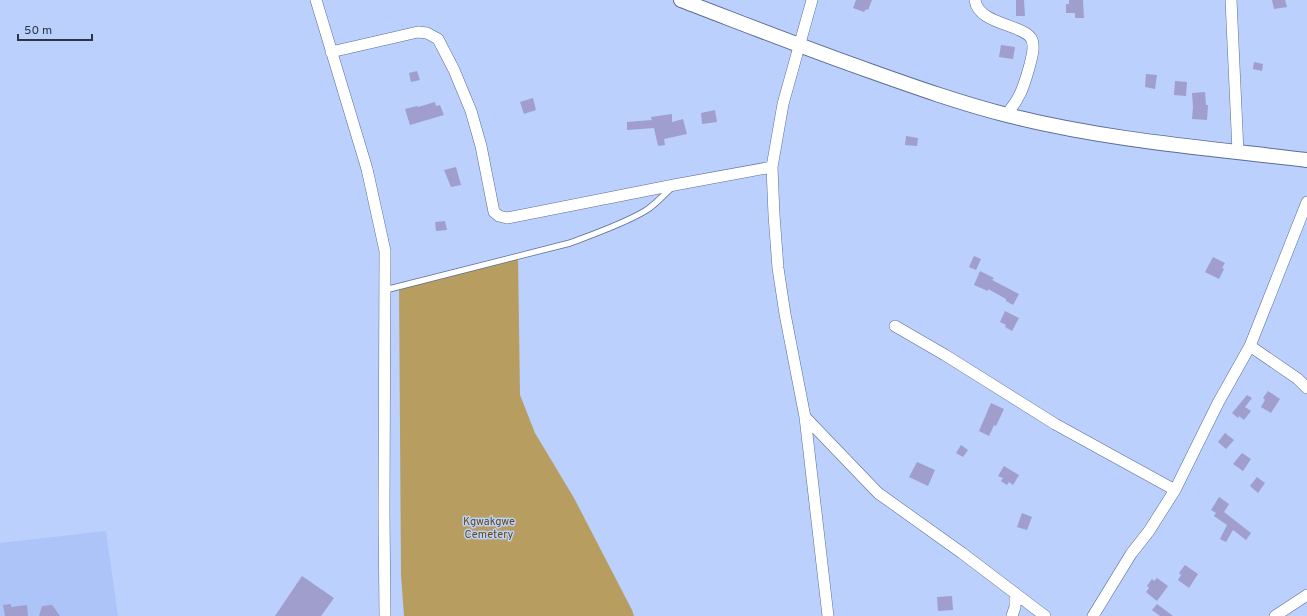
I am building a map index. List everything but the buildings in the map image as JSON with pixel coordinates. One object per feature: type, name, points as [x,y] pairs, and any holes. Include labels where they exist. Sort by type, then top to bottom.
[{"type":"street","points":[[316,0],[367,169],[385,252],[385,616]]},
{"type":"street","points":[[681,0],[799,46],[938,95],[1006,115],[1058,127],[1146,140],[1307,160]]},
{"type":"street","points":[[812,0],[783,104],[772,167],[778,268],[785,314],[805,417],[828,616]]},
{"type":"street","points":[[974,0],[975,5],[982,13],[1000,23],[1024,33],[1030,38],[1033,45],[1031,62],[1023,90],[1016,103],[1006,115]]},
{"type":"street","points":[[1231,0],[1238,152]]},
{"type":"street","points":[[331,52],[418,32],[427,33],[438,39],[454,70],[471,111],[481,146],[492,205],[494,212],[499,216],[507,218],[772,167]]},
{"type":"street","points":[[1093,616],[1131,554],[1149,531],[1174,490],[1218,403],[1250,346],[1307,202]]},
{"type":"street","points":[[895,326],[945,355],[1055,424],[1174,490]]},
{"type":"street","points":[[1250,346],[1298,379],[1307,388]]},
{"type":"street","points":[[805,417],[878,493],[962,553],[1045,616]]},
{"type":"street","points":[[1012,616],[1015,593]]},
{"type":"street","points":[[1275,616],[1307,595]]},
{"type":"lane","points":[[385,290],[570,244],[645,211],[674,185]]},
{"type":"shaded area","points":[[106,531],[118,616],[0,616],[0,543]]},
{"type":"green space","name":"Kgwakgwe Cemetery","points":[[518,256],[520,395],[535,433],[574,498],[634,616],[404,616],[401,575],[399,286]]}]
